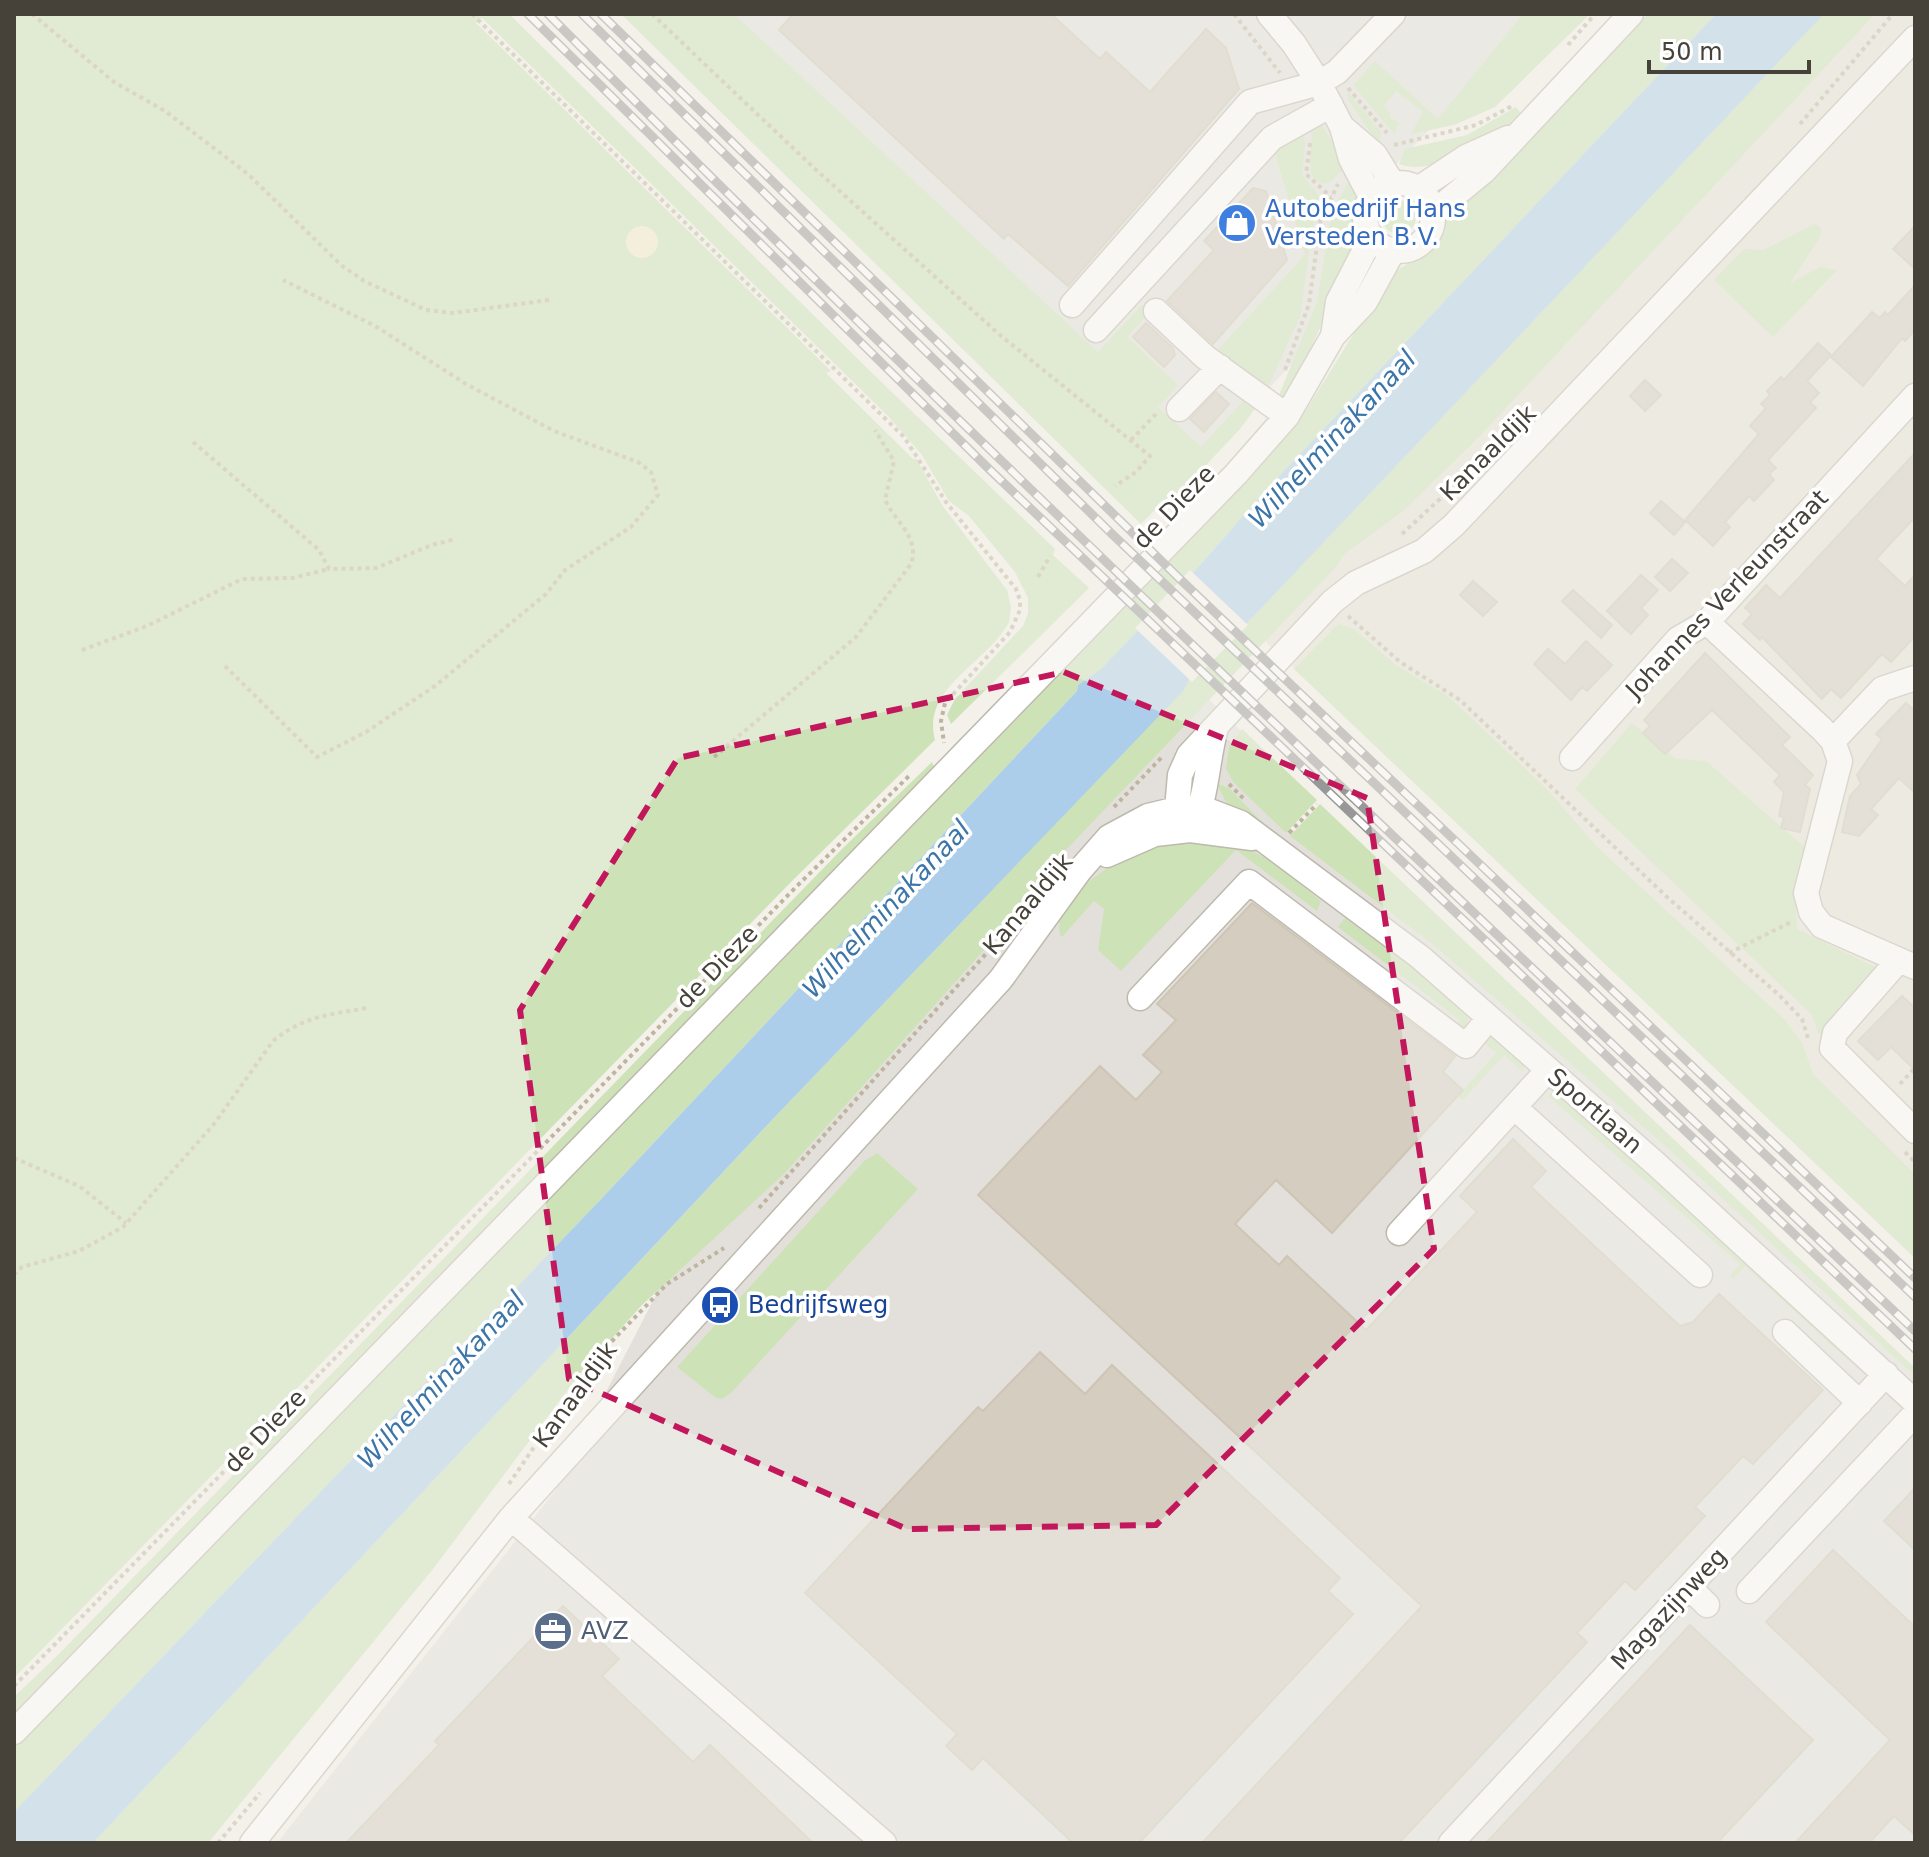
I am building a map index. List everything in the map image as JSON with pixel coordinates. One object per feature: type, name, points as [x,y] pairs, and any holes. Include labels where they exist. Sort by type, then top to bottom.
[{"type":"street","points":[[1269,14],[1319,83],[1342,127],[1351,159],[1371,197]]},
{"type":"street","points":[[1072,305],[1250,102],[1319,83],[1337,72],[1393,14]]},
{"type":"street","points":[[1433,213],[1484,171],[1514,135],[1631,14]]},
{"type":"street","name":"Kanaaldijk","points":[[1177,809],[1180,775],[1189,755],[1332,602],[1356,583],[1424,551],[1454,525],[1915,38]]},
{"type":"street","points":[[1096,330],[1272,138],[1331,105]]},
{"type":"street","points":[[1342,127],[1375,155],[1393,184]]},
{"type":"street","points":[[1418,189],[1466,157],[1514,135]]},
{"type":"street","points":[[1393,184],[1418,189],[1429,202],[1433,213],[1431,229],[1422,242],[1409,250],[1393,251],[1371,238],[1365,213],[1371,197],[1393,184]]},
{"type":"street","name":"de Dieze","points":[[1333,336],[1338,302],[1371,238]]},
{"type":"street","name":"de Dieze","points":[[14,1732],[793,928],[1030,689],[1278,409],[1333,336],[1365,302],[1393,251]]},
{"type":"street","points":[[1156,311],[1220,367],[1278,409]]},
{"type":"street","points":[[1170,409],[1220,367]]},
{"type":"street","name":"Johannes Verleunstraat","points":[[1572,758],[1678,639],[1707,622],[1915,396]]},
{"type":"street","points":[[1707,622],[1833,741],[1840,761],[1806,893],[1811,912],[1822,926],[1907,963],[1835,1033],[1832,1048],[1910,1141]]},
{"type":"street","points":[[1833,741],[1882,689],[1915,678]]},
{"type":"street","name":"Kanaaldijk","points":[[1080,870],[1155,834],[1190,830],[1202,808],[1206,760],[1217,723]]},
{"type":"street","name":"Kanaaldijk","points":[[252,1843],[511,1518],[1001,979],[1080,870],[1109,837],[1148,816],[1177,809],[1202,808]]},
{"type":"street","name":"Sportlaan","points":[[1202,808],[1241,823],[1258,839],[1420,957],[1915,1402]]},
{"type":"street","points":[[1177,809],[1190,830]]},
{"type":"street","name":"Sportlaan","points":[[1190,830],[1258,839]]},
{"type":"street","points":[[1140,998],[1249,882],[1466,1046],[1489,1018]]},
{"type":"street","points":[[1316,933],[1341,900]]},
{"type":"street","points":[[1399,1233],[1548,1070]]},
{"type":"street","points":[[1514,1107],[1700,1275]]},
{"type":"street","points":[[1785,1332],[1860,1403]]},
{"type":"street","name":"Magazijnweg","points":[[1451,1843],[1886,1374]]},
{"type":"street","points":[[1749,1591],[1824,1528],[1882,1466],[1915,1414]]},
{"type":"street","points":[[511,1518],[884,1843]]},
{"type":"street","points":[[1689,1587],[1707,1605]]},
{"type":"path","points":[[32,14],[114,82],[165,111],[248,174],[341,265],[364,281],[426,310],[453,313],[549,300]]},
{"type":"path","points":[[472,14],[904,437],[946,502],[1016,589],[1020,610],[1010,632],[945,703],[941,721],[944,742]]},
{"type":"path","points":[[652,14],[814,168],[1000,335],[1150,456],[1136,472],[1115,486]]},
{"type":"path","points":[[1566,47],[1595,14]]},
{"type":"path","points":[[1792,133],[1893,14]]},
{"type":"path","points":[[1396,144],[1476,125],[1518,102]]},
{"type":"path","points":[[1278,409],[1304,324],[1320,222],[1331,197]]},
{"type":"path","points":[[225,666],[317,757],[366,732],[435,686],[546,594],[565,570],[631,527],[658,495],[651,472],[638,462],[554,431],[466,384],[375,326],[283,280]]},
{"type":"path","points":[[1131,440],[1170,409]]},
{"type":"path","points":[[714,757],[856,637],[911,564],[914,553],[912,541],[885,500],[894,461],[875,430]]},
{"type":"path","points":[[193,442],[319,550],[329,569]]},
{"type":"path","name":"Kanaaldijk","points":[[1391,540],[1437,505],[1481,461]]},
{"type":"path","points":[[82,650],[147,626],[242,579],[292,578],[329,569],[376,568],[456,539]]},
{"type":"path","points":[[1038,577],[1050,556]]},
{"type":"path","points":[[1344,613],[1400,662],[1460,700],[1503,745],[1802,1019],[1810,1044]]},
{"type":"path","points":[[934,752],[955,732]]},
{"type":"path","points":[[1111,810],[1170,748]]},
{"type":"path","name":"de Dieze","points":[[14,1686],[797,886],[914,771]]},
{"type":"path","points":[[1292,830],[1317,804]]},
{"type":"path","points":[[1729,953],[1811,912]]},
{"type":"path","name":"Kanaaldijk","points":[[757,1211],[1003,935]]},
{"type":"path","points":[[14,1275],[22,1267],[79,1251],[126,1223],[214,1124],[273,1041],[305,1019],[366,1008]]},
{"type":"path","points":[[1910,1141],[1915,1162]]},
{"type":"path","points":[[14,1158],[79,1186],[126,1223]]},
{"type":"path","name":"Kanaaldijk","points":[[502,1494],[591,1363],[667,1284],[728,1245]]},
{"type":"path","points":[[218,1843],[263,1790]]},
{"type":"highlighted area","points":[[1064,672],[1367,798],[1434,1249],[1156,1525],[907,1529],[569,1379],[520,1010],[678,758]]},
{"type":"shaded area","points":[[641,14],[1542,14],[1393,167],[1305,350],[1168,495]]},
{"type":"shaded area","points":[[1824,14],[1915,14],[1915,1258],[1245,622]]},
{"type":"shaded area","points":[[1189,679],[1250,740],[1285,824],[1389,904],[1726,1191],[1915,1369],[1915,1843],[277,1843],[555,1491],[711,1188],[1183,690]]},
{"type":"green space","points":[[14,14],[509,14],[1055,549],[1053,555],[1089,588],[951,724],[947,715],[955,699],[1023,626],[1028,613],[1028,598],[1015,572],[969,516],[949,501],[922,455],[888,416],[482,18],[476,23],[831,371],[826,373],[914,460],[916,458],[942,505],[1007,590],[1011,607],[1009,622],[999,637],[947,690],[933,721],[935,740],[792,881],[14,1678]]},
{"type":"green space","points":[[621,14],[734,14],[1098,352],[1142,305],[1148,314],[1127,337],[1178,385],[1158,407],[1201,447],[1243,401],[1223,382],[1259,403],[1240,429],[1162,512],[1157,508],[1141,524]]},
{"type":"green space","points":[[1523,14],[1590,14],[1495,107],[1454,125],[1411,134],[1423,112],[1396,91],[1384,106],[1391,114],[1389,117],[1399,123],[1394,134],[1353,85],[1375,61],[1438,119]]},
{"type":"green space","points":[[1648,14],[1716,14],[1265,491],[1193,573],[1101,669],[1078,685],[1077,691],[603,1197],[14,1812],[14,1747],[1260,464],[1305,412],[1391,274],[1428,251],[1437,239],[1447,214],[1501,171]]},
{"type":"green space","points":[[1824,14],[1875,14],[1474,442],[1402,512],[1344,554],[1336,567],[1045,872],[1033,895],[785,1173],[642,1305],[579,1375],[433,1569],[208,1843],[93,1843],[773,1119],[1183,690],[1189,679],[1253,617]]},
{"type":"green space","points":[[1348,92],[1381,132],[1379,145],[1347,98]]},
{"type":"green space","points":[[1516,107],[1522,115],[1464,153],[1430,165],[1414,167],[1399,164],[1405,149],[1467,135]]},
{"type":"green space","points":[[1321,124],[1346,165],[1332,181],[1324,184],[1314,179],[1310,167],[1310,126]]},
{"type":"green space","points":[[1302,130],[1305,145],[1302,175],[1318,194],[1321,203],[1313,226],[1300,316],[1266,392],[1214,354],[1305,255],[1274,150]]},
{"type":"green space","points":[[1352,176],[1357,191],[1354,256],[1287,398],[1279,395],[1317,302],[1332,211]]},
{"type":"green space","points":[[1399,200],[1411,205],[1416,217],[1411,229],[1399,234],[1387,229],[1382,217],[1387,205]]},
{"type":"green space","points":[[1815,224],[1821,228],[1820,237],[1790,283],[1820,267],[1837,270],[1773,337],[1714,280],[1744,249],[1764,250]]},
{"type":"green space","points":[[1338,624],[1354,629],[1396,665],[1449,697],[1548,790],[1596,846],[1784,1019],[1802,1043],[1813,1074],[1915,1174],[1915,1258],[1294,669]]},
{"type":"green space","points":[[1632,723],[1676,759],[1706,761],[1810,852],[1796,912],[1797,929],[1879,969],[1827,1037],[1818,1033],[1812,1015],[1575,789]]},
{"type":"green space","points":[[1242,729],[1317,800],[1286,833],[1234,783],[1226,769],[1229,747]]},
{"type":"green space","points":[[932,762],[935,769],[14,1713],[14,1697],[843,848]]},
{"type":"green space","points":[[1216,783],[1229,788],[1263,823],[1260,827],[1227,804]]},
{"type":"green space","points":[[1320,804],[1915,1368],[1915,1376],[1671,1151],[1435,946],[1290,836]]},
{"type":"green space","points":[[1164,839],[1243,847],[1274,862],[1321,901],[1317,911],[1236,850],[1121,971],[1098,950],[1104,909],[1094,901],[1062,937],[1060,935],[1060,919],[1080,889],[1133,853]]},
{"type":"green space","points":[[1345,918],[1425,977],[1469,1015],[1465,1029],[1454,1029],[1460,1020],[1338,927]]},
{"type":"green space","points":[[1495,1038],[1524,1063],[1523,1072],[1504,1055],[1463,1100],[1458,1096],[1496,1053],[1486,1044],[1488,1039]]},
{"type":"green space","points":[[1552,1092],[1565,1098],[1848,1353],[1849,1361],[1745,1266],[1733,1279],[1730,1276],[1740,1264],[1548,1096]]},
{"type":"green space","points":[[877,1153],[918,1189],[731,1393],[722,1399],[716,1398],[677,1367],[864,1161]]},
{"type":"sand","points":[[642,226],[653,231],[658,242],[653,253],[642,258],[631,253],[626,242],[631,231]]},
{"type":"water","name":"Wilhelminakanaal","points":[[1716,14],[1824,14],[1253,617],[1189,679],[1184,690],[773,1119],[93,1843],[14,1843],[14,1812],[603,1197],[1077,691],[1078,685],[1101,669],[1193,573],[1265,491]]},
{"type":"pier","points":[[1190,570],[1248,625],[1192,682],[1135,628]]},
{"type":"building","points":[[793,14],[1051,14],[1100,59],[1106,52],[1150,92],[1206,29],[1226,48],[1239,89],[1068,286],[1008,234],[1004,239],[779,30]]},
{"type":"building","points":[[1253,188],[1266,191],[1287,260],[1213,344],[1167,301],[1214,250],[1204,241]]},
{"type":"building","points":[[1915,226],[1915,269],[1893,249]]},
{"type":"building","points":[[1915,285],[1915,330],[1905,341],[1902,338],[1863,386],[1831,357],[1872,312],[1880,318],[1885,312],[1888,315]]},
{"type":"building","points":[[1146,323],[1173,348],[1175,355],[1164,367],[1133,337]]},
{"type":"building","points":[[1818,343],[1831,355],[1807,381],[1819,393],[1810,402],[1816,408],[1768,460],[1776,468],[1769,474],[1774,480],[1754,501],[1749,496],[1725,522],[1730,527],[1713,546],[1685,520],[1759,434],[1750,426],[1766,408],[1761,404],[1770,395],[1767,391],[1781,377],[1784,380]]},
{"type":"building","points":[[1645,380],[1661,395],[1645,411],[1630,396]]},
{"type":"building","points":[[1216,392],[1229,404],[1204,432],[1190,419]]},
{"type":"building","points":[[1915,453],[1915,517],[1876,559],[1905,586],[1915,575],[1915,636],[1891,662],[1882,654],[1841,698],[1831,689],[1822,699],[1762,637],[1760,640],[1743,624],[1752,614],[1745,608],[1766,585],[1780,598]]},
{"type":"building","points":[[1661,501],[1685,522],[1674,535],[1650,513]]},
{"type":"building","points":[[1672,559],[1688,573],[1670,591],[1655,577]]},
{"type":"building","points":[[1641,575],[1658,590],[1641,608],[1648,615],[1631,634],[1607,611]]},
{"type":"building","points":[[1473,581],[1497,602],[1483,616],[1460,595]]},
{"type":"building","points":[[1573,590],[1612,625],[1601,638],[1562,601]]},
{"type":"building","points":[[1586,641],[1612,665],[1587,691],[1582,687],[1571,700],[1534,664],[1548,649],[1565,664]]},
{"type":"building","points":[[1705,653],[1790,737],[1782,745],[1813,775],[1805,785],[1810,789],[1800,832],[1781,828],[1784,817],[1779,816],[1784,792],[1774,782],[1780,775],[1712,710],[1665,754],[1643,733],[1650,726],[1644,720]]},
{"type":"building","points":[[1906,703],[1915,711],[1915,793],[1899,778],[1871,809],[1878,815],[1859,836],[1842,832],[1850,796],[1861,784],[1857,775],[1882,739],[1876,734]]},
{"type":"building","points":[[1252,903],[1455,1056],[1443,1072],[1463,1090],[1332,1233],[1276,1180],[1235,1224],[1279,1265],[1287,1256],[1366,1330],[1477,1212],[1460,1196],[1513,1139],[1546,1171],[1531,1187],[1680,1326],[1693,1322],[1719,1294],[1823,1390],[1753,1464],[1743,1456],[1695,1507],[1705,1516],[1635,1590],[1625,1581],[1577,1633],[1587,1642],[1399,1843],[1202,1843],[1422,1606],[978,1195],[1100,1066],[1136,1100],[1162,1072],[1143,1055],[1176,1020],[1157,1004]]},
{"type":"building","points":[[1902,996],[1915,1008],[1915,1070],[1891,1047],[1878,1060],[1858,1041]]},
{"type":"building","points":[[1040,1352],[1085,1394],[1112,1365],[1340,1578],[1328,1591],[1353,1614],[1139,1843],[1073,1843],[983,1758],[972,1770],[946,1746],[957,1734],[805,1593],[978,1407],[983,1411]]},
{"type":"building","points":[[1915,1488],[1915,1550],[1884,1521]]},
{"type":"building","points":[[1833,1550],[1915,1627],[1915,1835],[1894,1816],[1869,1843],[1795,1843],[1890,1740],[1766,1622]]},
{"type":"building","points":[[563,1606],[619,1659],[602,1676],[693,1762],[710,1745],[813,1843],[346,1843],[439,1745],[435,1741]]},
{"type":"building","points":[[1690,1625],[1813,1740],[1717,1843],[1486,1843]]},
{"type":"railway","points":[[528,14],[989,469],[1915,1349]]},
{"type":"railway","points":[[548,14],[1055,513],[1915,1331]]},
{"type":"railway","points":[[582,14],[1112,534],[1915,1297]]},
{"type":"railway","points":[[601,14],[1182,581],[1915,1278]]},
{"type":"place","name":"Autobedrijf Hans Versteden B.V.","points":[[1237,223]]},
{"type":"place","name":"Bedrijfsweg","points":[[720,1305]]},
{"type":"place","name":"AVZ","points":[[553,1631]]}]
